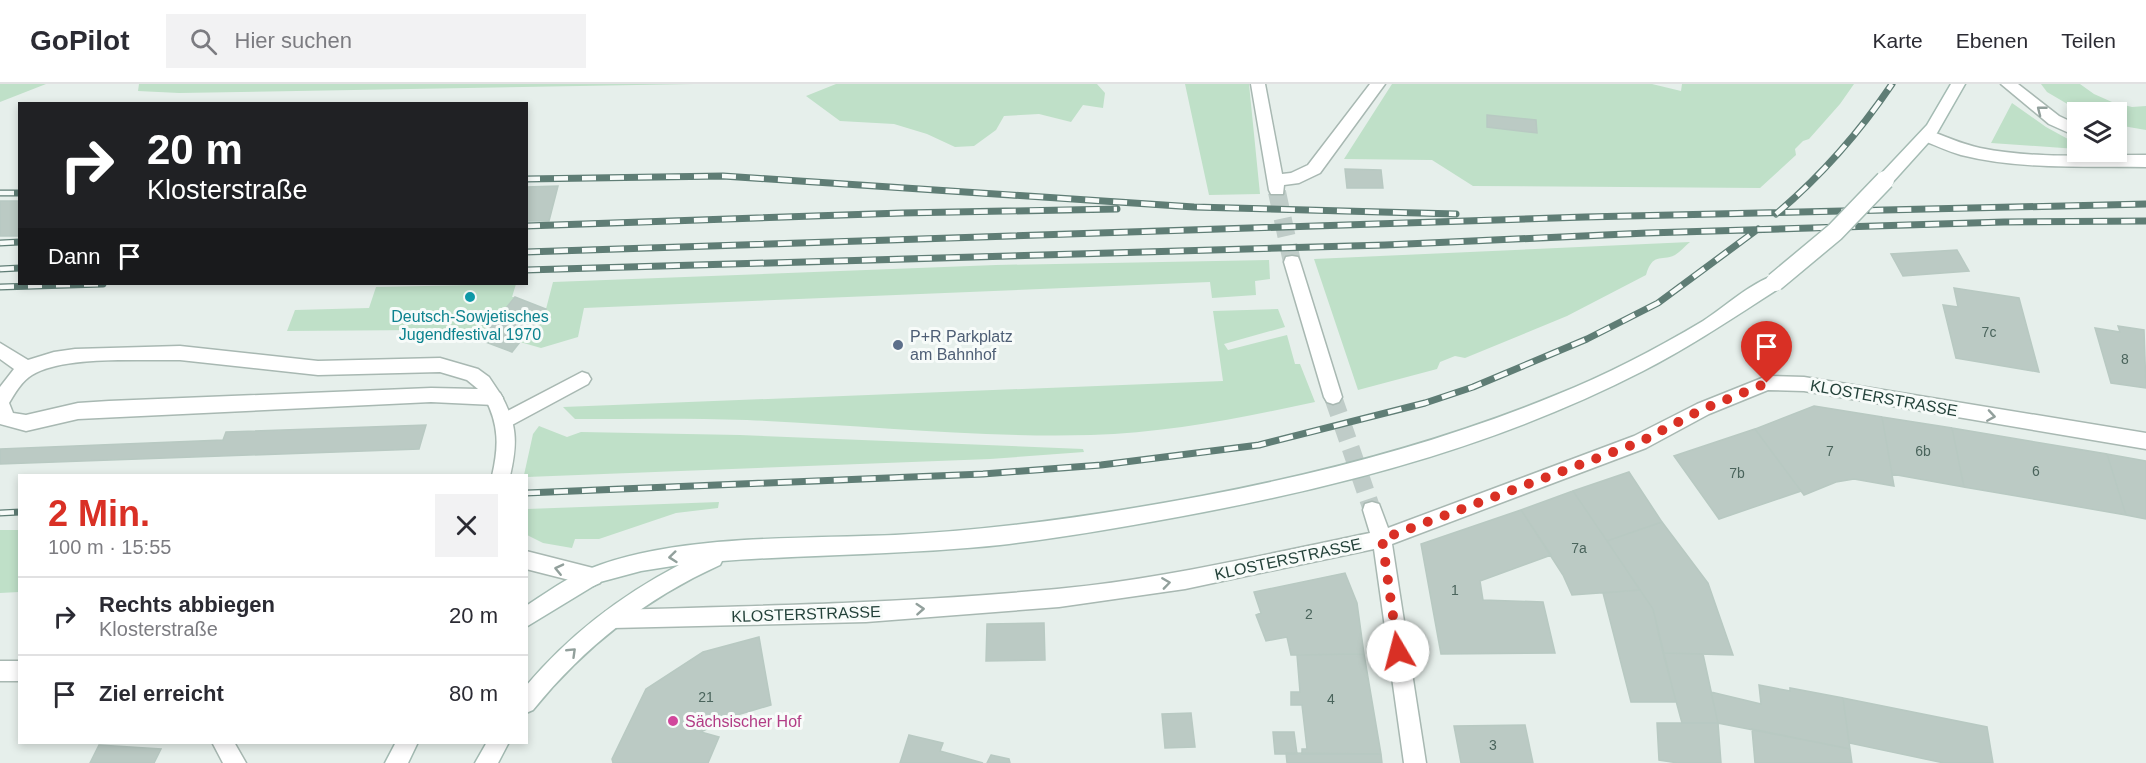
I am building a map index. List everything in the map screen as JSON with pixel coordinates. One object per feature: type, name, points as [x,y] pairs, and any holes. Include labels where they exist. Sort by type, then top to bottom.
[{"type":"street","points":[[1258,84],[1264,129],[1276,186],[1314,170],[1378,84]]},
{"type":"street","points":[[528,617],[593,576],[664,557],[791,546],[929,542],[1002,536],[1143,515],[1276,492],[1386,464],[1500,428],[1609,381],[1673,348],[1724,318],[1775,282],[1835,232],[1927,135],[1958,84]]},
{"type":"street","points":[[2008,84],[2054,120],[2067,126]]},
{"type":"street","points":[[1927,135],[1962,149],[2000,155],[2059,160],[2146,161]]},
{"type":"street","points":[[2127,154],[2146,161]]},
{"type":"street","points":[[1292,262],[1333,397]]},
{"type":"street","points":[[0,350],[26,368]]},
{"type":"street","points":[[494,398],[440,395],[109,409],[78,411],[26,423],[6,418],[0,404],[12,383],[26,368],[55,358],[180,353],[318,368],[440,365],[472,374],[483,382],[494,398],[506,420],[508,447],[501,474]]},
{"type":"street","points":[[506,420],[582,378]]},
{"type":"street","name":"KLOSTERSTRASSE","points":[[612,619],[866,613],[1059,598],[1185,580],[1382,539],[1640,442],[1703,409],[1767,383],[1804,384],[2146,441]]},
{"type":"street","points":[[1372,510],[1382,539],[1415,763]]},
{"type":"street","points":[[530,692],[577,647],[648,592],[691,568],[731,551]]},
{"type":"street","points":[[528,560],[593,576]]},
{"type":"street","points":[[0,671],[18,671]]},
{"type":"street","points":[[223,744],[235,763]]},
{"type":"street","points":[[396,763],[407,744]]},
{"type":"street","points":[[486,763],[498,744]]},
{"type":"green space","points":[[0,84],[46,84],[0,102]]},
{"type":"green space","points":[[139,84],[694,84],[179,93],[138,91]]},
{"type":"green space","points":[[836,84],[1097,84],[1105,93],[1103,108],[1083,105],[1071,122],[1039,114],[1004,116],[996,130],[974,146],[955,147],[927,134],[894,124],[840,121],[806,96]]},
{"type":"green space","points":[[1185,84],[1249,84],[1260,194],[1209,195]]},
{"type":"green space","points":[[1392,84],[1652,84],[1681,91],[1682,84],[1854,84],[1840,104],[1809,139],[1803,141],[1795,149],[1796,155],[1760,188],[1473,186],[1432,160],[1344,159]]},
{"type":"green space","points":[[2041,84],[2080,84],[2094,94],[2112,102],[2067,104],[2047,92]]},
{"type":"green space","points":[[2012,103],[2067,139],[2067,148],[1991,143]]},
{"type":"green space","points":[[2127,106],[2146,106],[2146,130],[2127,127]]},
{"type":"green space","points":[[1690,242],[1675,255],[1654,260],[1646,275],[1567,316],[1465,358],[1455,356],[1440,362],[1437,369],[1358,390],[1314,259]]},
{"type":"green space","points":[[1269,260],[1270,279],[1255,281],[1256,295],[1212,298],[1210,282],[584,308],[578,337],[541,348],[520,342],[546,309],[553,282],[996,265]]},
{"type":"green space","points":[[516,285],[512,297],[515,297],[483,337],[422,330],[287,331],[295,310],[369,308],[376,287]]},
{"type":"green space","points":[[1278,309],[1285,327],[1224,344],[1228,350],[1287,335],[1295,364],[1300,364],[1315,402],[1176,428],[1119,434],[1005,435],[747,420],[575,419],[563,407],[1223,381],[1213,311]]},
{"type":"green space","points":[[539,426],[567,437],[581,432],[740,435],[1083,449],[1084,452],[990,459],[528,477],[528,474],[524,474],[533,434]]},
{"type":"green space","points":[[719,502],[718,508],[676,513],[599,539],[575,539],[572,548],[543,543],[528,536],[528,509]]},
{"type":"green space","points":[[0,530],[18,530],[18,592],[0,593]]},
{"type":"building","points":[[1487,115],[1536,120],[1537,133],[1487,127]]},
{"type":"building","points":[[1345,169],[1381,170],[1383,188],[1347,188]]},
{"type":"building","points":[[558,186],[549,221],[528,221],[528,187]]},
{"type":"building","points":[[0,201],[18,201],[18,236],[0,236]]},
{"type":"building","points":[[1957,250],[1969,271],[1903,276],[1891,254]]},
{"type":"building","points":[[1954,288],[2019,298],[2039,372],[1956,358],[1943,305],[1958,307]]},
{"type":"building","points":[[515,297],[546,309],[512,352],[480,340]]},
{"type":"building","points":[[2118,326],[2144,330],[2146,388],[2111,383],[2095,328],[2120,332]]},
{"type":"building","points":[[1814,406],[1882,417],[1894,486],[1854,479],[1836,482],[1804,495],[1755,429]]},
{"type":"building","points":[[1882,417],[1952,428],[1964,487],[1892,474]]},
{"type":"building","points":[[426,425],[419,449],[0,464],[0,449],[223,440],[226,432]]},
{"type":"building","points":[[1952,428],[2107,454],[2126,515],[1964,487]]},
{"type":"building","points":[[1755,429],[1801,491],[1719,519],[1674,456]]},
{"type":"building","points":[[2107,454],[2146,461],[2146,519],[2126,515]]},
{"type":"building","points":[[1629,472],[1662,522],[1607,541],[1573,491]]},
{"type":"building","points":[[1573,491],[1640,590],[1572,595],[1563,575],[1521,510]]},
{"type":"building","points":[[1521,510],[1551,555],[1480,581],[1483,600],[1543,602],[1555,653],[1441,654],[1421,544]]},
{"type":"building","points":[[1662,522],[1708,583],[1733,655],[1663,653],[1653,609],[1607,541]]},
{"type":"building","points":[[1345,573],[1357,603],[1364,654],[1291,655],[1287,637],[1266,641],[1256,615],[1261,613],[1254,592]]},
{"type":"building","points":[[1640,590],[1653,609],[1676,702],[1631,702],[1603,593]]},
{"type":"building","points":[[1044,623],[1045,660],[986,661],[987,624]]},
{"type":"building","points":[[759,637],[771,705],[727,718],[701,732],[719,737],[708,763],[613,763],[612,759],[646,689],[703,652]]},
{"type":"building","points":[[1663,653],[1703,654],[1718,723],[1682,723]]},
{"type":"building","points":[[1364,654],[1381,754],[1302,754],[1302,749],[1307,749],[1302,705],[1291,705],[1291,692],[1300,692],[1297,655]]},
{"type":"building","points":[[1759,685],[1843,698],[1850,749],[1718,723],[1711,692],[1761,704]]},
{"type":"building","points":[[1843,698],[1987,727],[1993,763],[1944,763],[1849,743]]},
{"type":"building","points":[[1191,713],[1195,747],[1165,748],[1162,714]]},
{"type":"building","points":[[1657,723],[1718,723],[1721,763],[1678,763],[1659,760]]},
{"type":"building","points":[[1525,725],[1533,763],[1461,763],[1454,726]]},
{"type":"building","points":[[1752,729],[1850,749],[1852,763],[1755,763]]},
{"type":"building","points":[[1273,732],[1294,732],[1297,754],[1275,754]]},
{"type":"building","points":[[909,735],[943,743],[940,751],[983,763],[900,763]]},
{"type":"building","points":[[99,745],[161,749],[154,763],[90,763]]},
{"type":"building","points":[[1286,753],[1381,754],[1382,763],[1287,763]]},
{"type":"building","points":[[991,755],[1009,759],[1010,763],[987,763]]},
{"type":"tunnel","points":[[1277,192],[1292,262]]},
{"type":"tunnel","points":[[1333,397],[1372,510]]},
{"type":"railway","points":[[1778,213],[1838,153],[1892,84]]},
{"type":"railway","points":[[528,179],[723,176],[1194,207],[1456,214]]},
{"type":"railway","points":[[0,193],[18,193]]},
{"type":"railway","points":[[1778,213],[2146,204]]},
{"type":"railway","points":[[528,226],[902,213],[1117,209]]},
{"type":"railway","points":[[528,252],[1778,213]]},
{"type":"railway","points":[[1757,230],[2004,222],[2146,221]]},
{"type":"railway","points":[[528,270],[1385,245],[1757,230]]},
{"type":"railway","points":[[528,493],[983,474],[1101,465],[1259,445],[1425,403],[1473,387],[1587,339],[1658,303],[1757,230]]},
{"type":"railway","points":[[0,243],[18,242]]},
{"type":"railway","points":[[0,269],[18,268]]},
{"type":"railway","points":[[0,287],[69,285]]},
{"type":"railway","points":[[0,513],[18,512]]},
{"type":"place","name":"Deutsch-Sowjetisches Jugendfestival 1970","points":[[470,297]]},
{"type":"place","name":"P+R Parkplatz am Bahnhof","points":[[898,345]]},
{"type":"place","name":"Sächsischer Hof","points":[[673,721]]},
{"type":"route","points":[[1398,651],[1382,539],[1640,442],[1703,409],[1767,383]]}]
